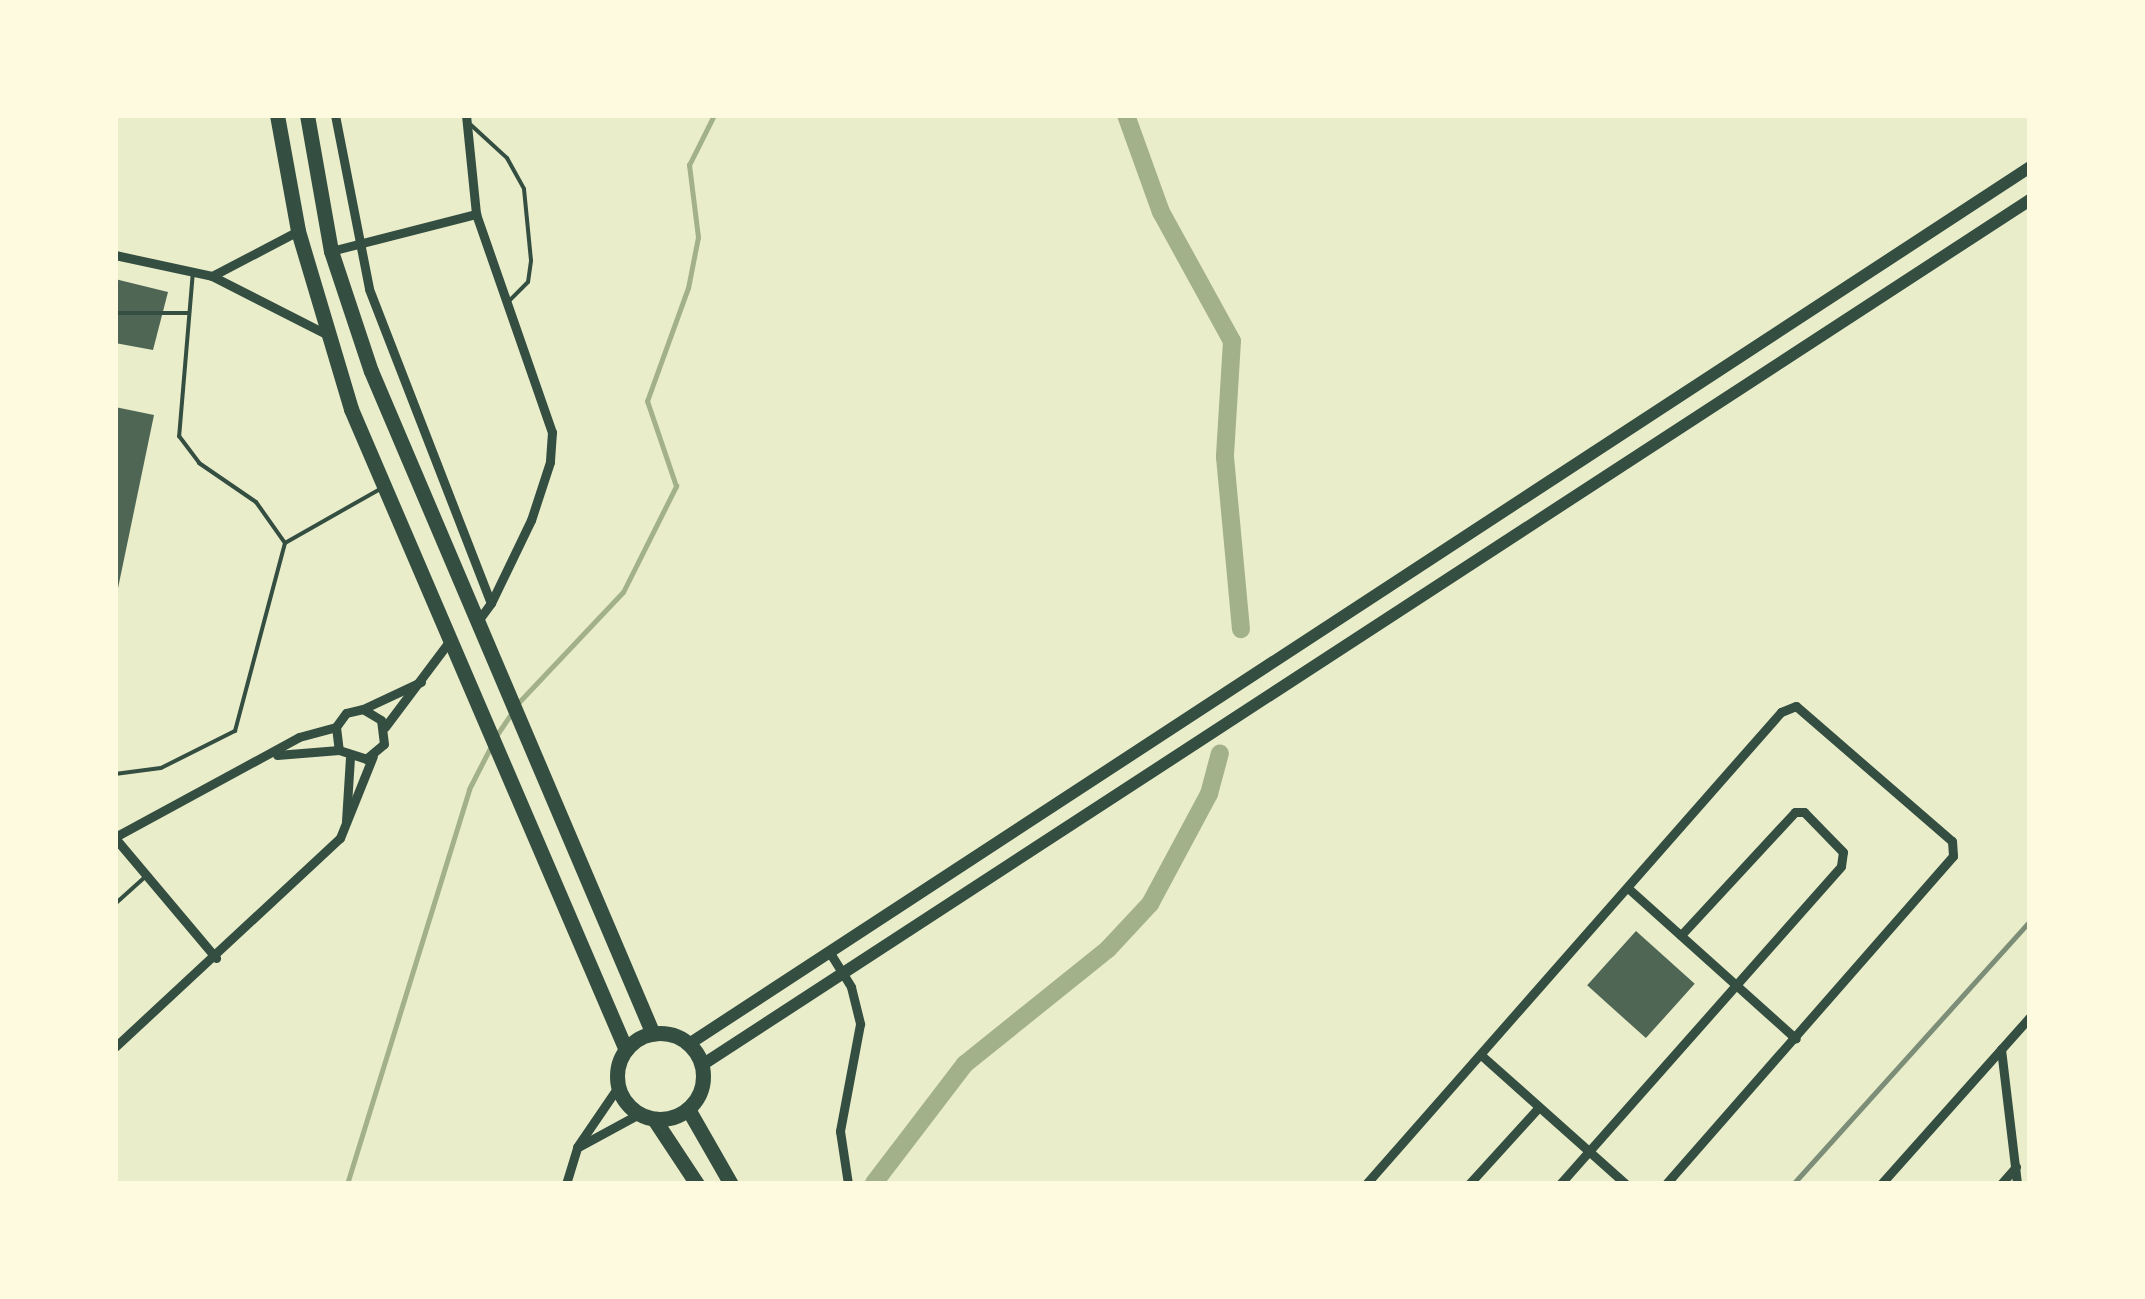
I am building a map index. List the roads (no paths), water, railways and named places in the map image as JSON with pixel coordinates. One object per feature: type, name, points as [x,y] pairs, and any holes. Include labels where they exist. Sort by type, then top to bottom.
[{"type":"highway","points":[[277,115],[298,232],[326,334],[384,487],[472,682],[626,1050],[618,1087],[697,1184]]},
{"type":"highway","points":[[307,115],[332,251],[371,372],[475,624],[653,1034]]},
{"type":"highway","points":[[626,1050],[653,1034],[689,1044],[702,1065],[702,1089],[688,1109],[646,1117]]},
{"type":"highway","points":[[688,1109],[731,1184]]},
{"type":"main road","points":[[689,1044],[2030,167]]},
{"type":"main road","points":[[702,1065],[2030,200]]},
{"type":"street","points":[[335,115],[355,244],[491,603]]},
{"type":"street","points":[[467,118],[476,214],[548,417],[550,462],[518,557],[475,624]]},
{"type":"street","points":[[332,251],[476,214]]},
{"type":"street","points":[[212,276],[298,232]]},
{"type":"street","points":[[115,255],[212,276],[326,334]]},
{"type":"street","points":[[115,1047],[216,958],[345,829],[373,756],[384,744],[384,727],[424,680],[451,639]]},
{"type":"street","points":[[216,958],[115,837],[274,755],[299,737],[336,727],[346,713],[424,680]]},
{"type":"street","points":[[1366,1184],[1793,706],[1944,834],[1954,850],[1948,864],[1666,1184]]},
{"type":"street","points":[[363,709],[384,727]]},
{"type":"street","points":[[336,727],[339,750]]},
{"type":"street","points":[[274,755],[339,750],[350,758],[373,756]]},
{"type":"street","points":[[345,829],[350,758]]},
{"type":"street","points":[[1560,1184],[1738,986],[1843,861],[1842,852],[1804,812],[1789,816],[1681,935]]},
{"type":"street","points":[[1630,889],[1796,1039]]},
{"type":"street","points":[[830,953],[844,975],[860,1024],[840,1131],[848,1184]]},
{"type":"street","points":[[1881,1184],[2030,1017]]},
{"type":"street","points":[[2001,1049],[2017,1184]]},
{"type":"street","points":[[1481,1055],[1626,1184]]},
{"type":"street","points":[[566,1184],[577,1147],[618,1087]]},
{"type":"street","points":[[1469,1184],[1539,1107]]},
{"type":"street","points":[[577,1147],[646,1117]]},
{"type":"street","points":[[2001,1184],[2016,1168]]},
{"type":"lane","points":[[467,118],[508,158],[524,189],[531,261],[528,282],[509,301]]},
{"type":"lane","points":[[192,272],[179,436],[199,463],[256,502],[285,543]]},
{"type":"lane","points":[[115,313],[188,313]]},
{"type":"lane","points":[[115,774],[161,768],[235,731],[285,543],[384,487]]},
{"type":"lane","points":[[115,904],[146,875]]},
{"type":"waterway","points":[[518,703],[623,592],[676,486],[647,401],[688,288],[698,237],[689,165],[714,115]]},
{"type":"waterway","points":[[1126,115],[1161,212],[1232,341],[1225,457],[1241,629]]},
{"type":"waterway","points":[[496,736],[512,712]]},
{"type":"waterway","points":[[347,1184],[469,789],[491,746]]},
{"type":"waterway","points":[[874,1183],[965,1064],[1108,949],[1150,904],[1209,794],[1220,753]]},
{"type":"railway","points":[[1793,1184],[2030,921]]}]
